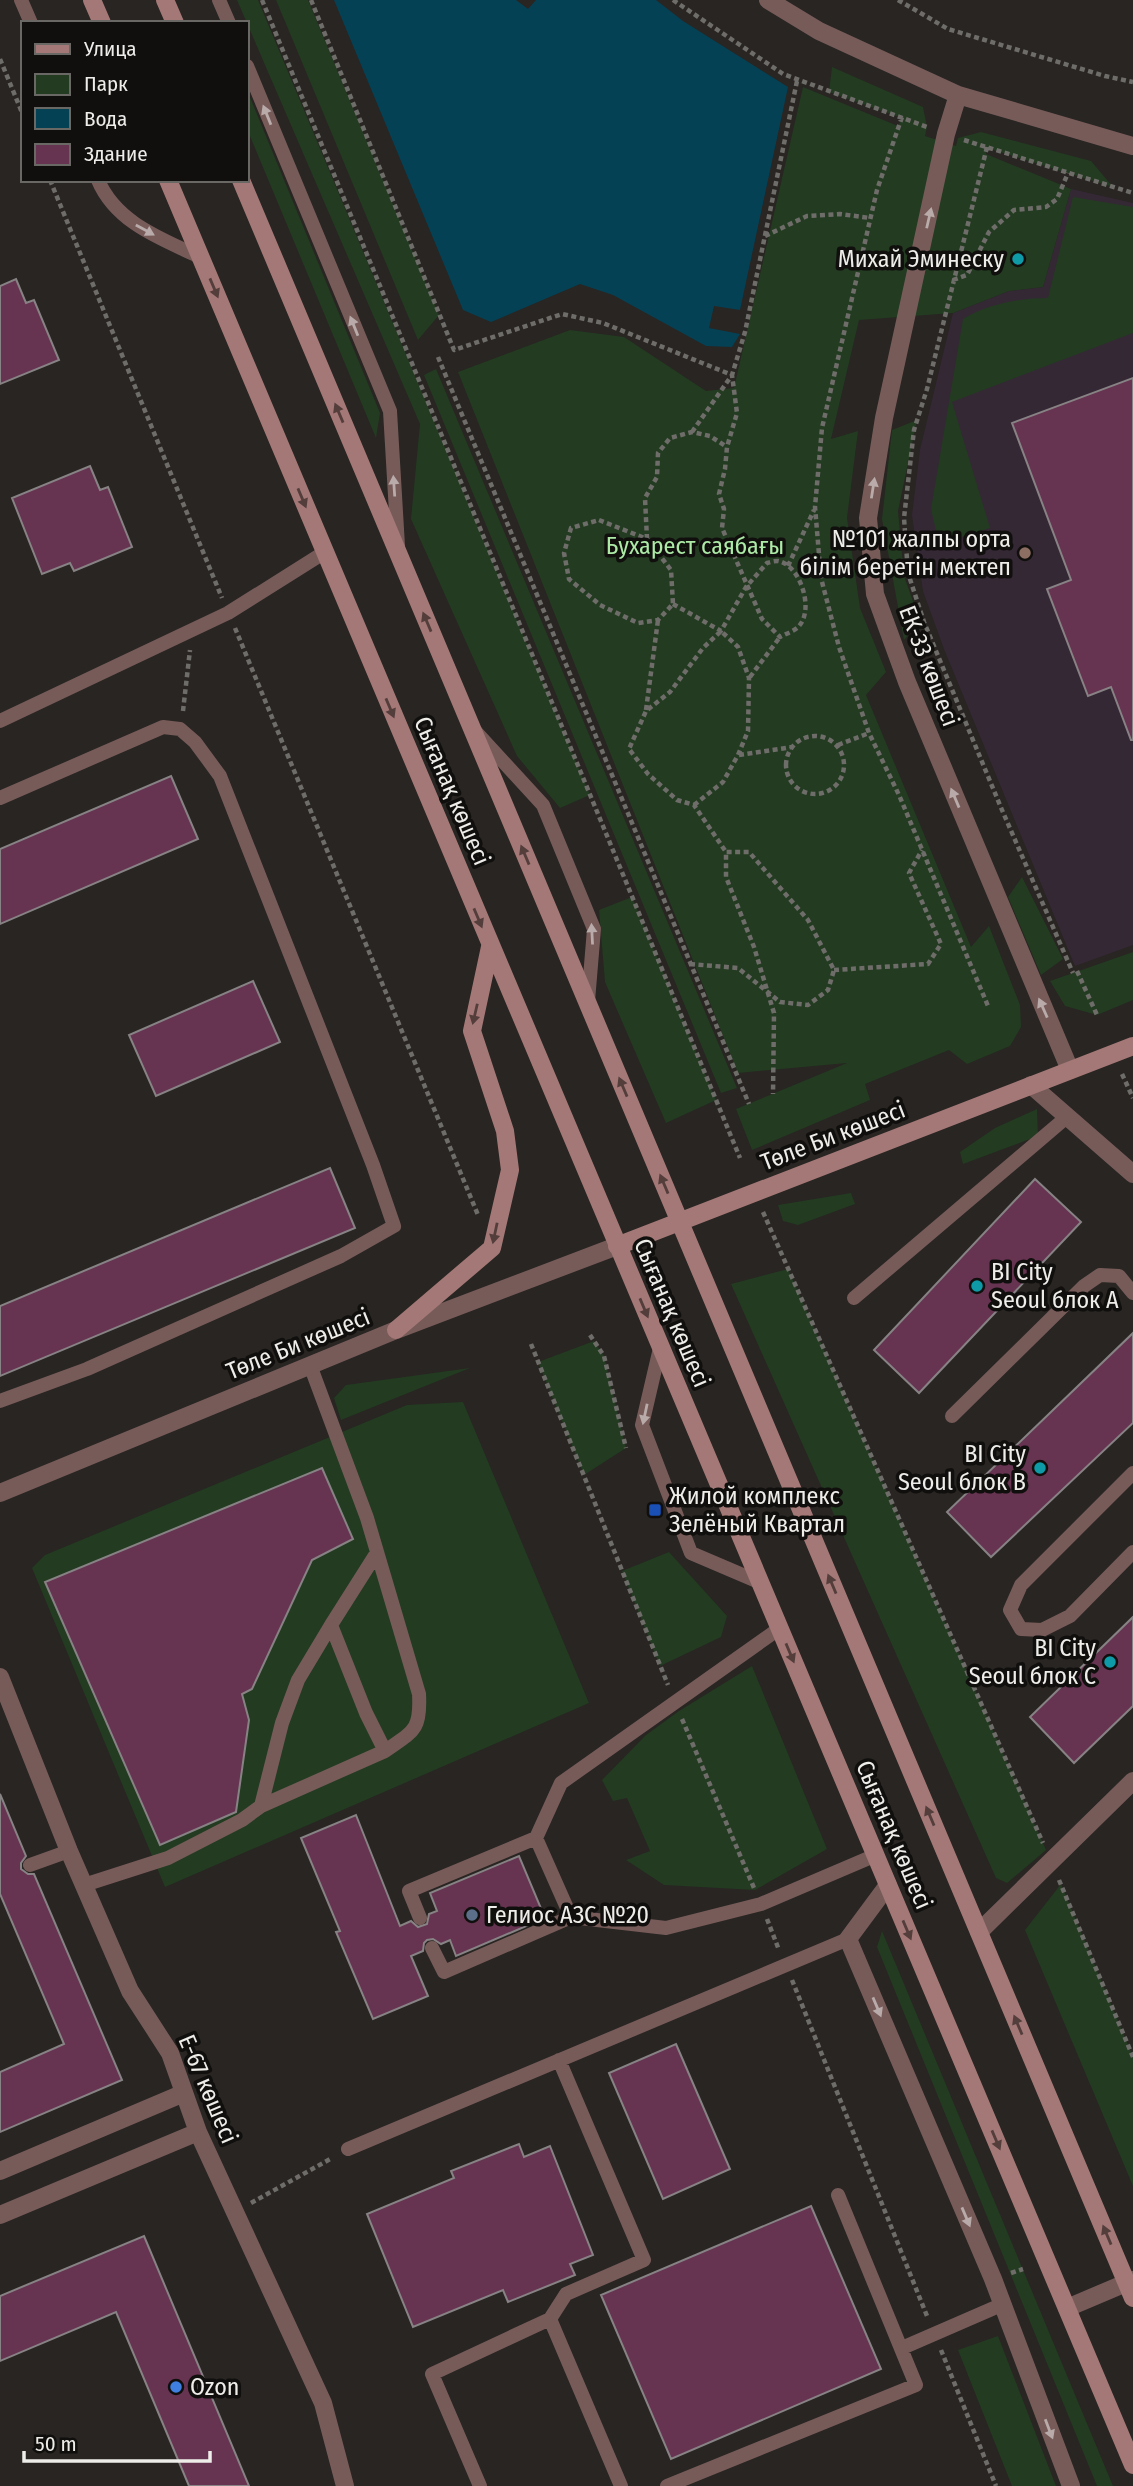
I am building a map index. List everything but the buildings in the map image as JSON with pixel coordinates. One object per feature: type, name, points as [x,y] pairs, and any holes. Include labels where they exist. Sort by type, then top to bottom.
[{"type":"main road","points":[[92,0],[101,21]]},
{"type":"main road","points":[[166,0],[174,21]]},
{"type":"main road","name":"Сығанақ көшесі","points":[[169,182],[1133,2465]]},
{"type":"main road","name":"Сығанақ көшесі","points":[[242,182],[1131,2287]]},
{"type":"main road","points":[[396,1330],[492,1248],[510,1170],[505,1131],[472,1031],[490,947]]},
{"type":"main road","points":[[1031,1085],[1133,1046]]},
{"type":"main road","name":"Төле Би көшесі","points":[[617,1246],[1031,1085]]},
{"type":"street","points":[[768,0],[820,31],[958,95],[1133,146]]},
{"type":"street","name":"ЕК-33 көшесі","points":[[958,95],[946,134],[884,418],[868,518],[875,594],[907,682],[1070,1070]]},
{"type":"street","points":[[1031,1085],[1133,1174]]},
{"type":"street","name":"Төле Би көшесі","points":[[0,1493],[396,1330],[617,1246]]},
{"type":"street","name":"Е-67 көшесі","points":[[0,1677],[69,1851],[130,1992],[170,2053],[198,2132],[323,2403],[345,2486]]},
{"type":"street","points":[[979,1932],[1133,1781]]},
{"type":"street","points":[[888,1885],[848,1938],[988,2267],[1071,2486]]},
{"type":"street","points":[[0,2171],[184,2093]]},
{"type":"street","points":[[0,2215],[198,2132]]},
{"type":"street","points":[[1067,2308],[1131,2287]]},
{"type":"lane","points":[[21,0],[30,21]]},
{"type":"lane","points":[[219,0],[228,21]]},
{"type":"lane","points":[[248,68],[390,411],[399,554]]},
{"type":"lane","points":[[99,182],[119,210],[138,228],[201,257]]},
{"type":"lane","points":[[0,721],[228,613],[325,552]]},
{"type":"lane","points":[[0,798],[163,727],[180,729],[195,743],[220,776],[373,1165],[394,1226],[341,1256],[88,1369],[0,1401]]},
{"type":"lane","points":[[472,727],[542,804],[548,817],[594,929],[588,1002]]},
{"type":"lane","points":[[854,1298],[1068,1116]]},
{"type":"lane","points":[[952,1416],[1084,1286],[1100,1275],[1119,1276],[1133,1293]]},
{"type":"lane","points":[[660,1348],[642,1425],[691,1553],[760,1582]]},
{"type":"lane","points":[[84,1885],[168,1858],[242,1820],[261,1806],[385,1751],[410,1735],[420,1717],[419,1694],[367,1518],[310,1365]]},
{"type":"lane","points":[[1133,1473],[1021,1586],[1010,1610],[1021,1629],[1042,1630],[1070,1616],[1133,1552]]},
{"type":"lane","points":[[261,1806],[282,1723],[298,1679],[376,1554]]},
{"type":"lane","points":[[331,1625],[366,1713],[385,1751]]},
{"type":"lane","points":[[420,1917],[409,1892],[536,1838],[561,1783],[780,1628]]},
{"type":"lane","points":[[536,1838],[571,1917]]},
{"type":"lane","points":[[30,1866],[69,1851]]},
{"type":"lane","points":[[432,1948],[443,1972],[571,1917],[666,1928],[761,1904],[876,1855]]},
{"type":"lane","points":[[348,2148],[848,1938]]},
{"type":"lane","points":[[480,2486],[432,2374],[550,2319],[566,2294],[644,2260],[559,2060]]},
{"type":"lane","points":[[667,2486],[916,2385],[838,2195]]},
{"type":"lane","points":[[902,2348],[1001,2305]]},
{"type":"lane","points":[[550,2319],[621,2486]]},
{"type":"path","points":[[262,0],[740,1158]]},
{"type":"path","points":[[311,0],[454,350],[562,314],[603,323],[732,375]]},
{"type":"path","points":[[673,0],[783,74],[927,127]]},
{"type":"path","points":[[898,0],[948,29],[1133,82]]},
{"type":"path","points":[[0,59],[21,110]]},
{"type":"path","points":[[692,432],[732,375],[746,332],[797,81]]},
{"type":"path","points":[[765,236],[807,216],[839,214],[870,218],[902,117]]},
{"type":"path","points":[[958,138],[1133,193]]},
{"type":"path","points":[[987,147],[927,389],[914,429],[904,518],[908,573],[929,634],[1002,810],[1097,1015]]},
{"type":"path","points":[[953,281],[967,275],[989,232],[1014,210],[1046,207],[1056,199],[1068,173]]},
{"type":"path","points":[[51,182],[482,1226]]},
{"type":"path","points":[[438,357],[749,1104]]},
{"type":"path","points":[[732,375],[737,413],[727,447],[719,494],[724,509],[722,528],[762,620],[780,636]]},
{"type":"path","points":[[647,539],[645,498],[657,477],[659,453],[670,438],[692,432],[710,436],[727,447]]},
{"type":"path","points":[[788,566],[816,507]]},
{"type":"path","points":[[658,620],[638,623],[600,605],[569,579],[564,553],[570,528],[598,520],[647,539],[671,570],[673,604],[658,620],[646,711],[629,748],[648,774],[677,800],[694,805],[726,852],[726,877],[754,947],[774,1013],[773,1094]]},
{"type":"path","points":[[646,711],[670,692],[703,648],[721,631],[746,587],[766,562],[778,561],[788,566],[804,589],[808,609],[799,627],[780,636],[749,678]]},
{"type":"path","points":[[673,604],[721,631],[738,647],[749,678],[748,731],[738,755],[723,782],[694,805]]},
{"type":"path","points":[[180,729],[192,630]]},
{"type":"path","points":[[837,745],[870,733]]},
{"type":"path","points":[[819,735],[837,745],[845,763],[843,774],[831,790],[811,794],[794,784],[786,766],[792,747],[809,736],[819,735]]},
{"type":"path","points":[[738,755],[792,747]]},
{"type":"path","points":[[834,970],[929,964],[941,944],[909,873],[922,850],[988,1006]]},
{"type":"path","points":[[690,964],[738,968],[780,1002],[808,1005],[828,990],[834,970],[808,920],[749,852],[726,852]]},
{"type":"path","points":[[1122,1074],[1133,1098]]},
{"type":"path","points":[[761,1208],[1051,1859],[1133,2057]]},
{"type":"path","points":[[590,1335],[604,1356],[626,1448]]},
{"type":"path","points":[[234,2211],[286,2185],[348,2148]]},
{"type":"shaded area","name":"№101 жалпы орта білім беретін мектеп","points":[[1071,189],[1133,203],[1133,945],[1075,966],[944,649],[923,591],[912,515],[920,450],[953,313],[1009,291],[1043,287]]},
{"type":"green space","points":[[237,0],[258,0],[590,795],[560,808],[517,756],[411,519],[420,424]]},
{"type":"green space","points":[[276,0],[308,0],[439,315],[418,340]]},
{"type":"green space","name":"Бухарест саябағы","points":[[832,67],[923,107],[927,127],[925,136],[956,146],[958,138],[981,132],[1091,161],[1113,187],[987,148],[986,154],[1071,189],[1043,287],[1009,291],[953,313],[859,320],[831,439],[858,431],[847,518],[860,608],[886,672],[866,695],[971,947],[989,926],[1020,1005],[1021,1027],[1010,1046],[967,1064],[949,1050],[865,1084],[870,1100],[752,1150],[736,1109],[847,1063],[738,1073],[458,372],[570,330],[624,337],[706,391],[734,388],[803,87],[898,126],[902,118],[829,92]]},
{"type":"green space","points":[[248,92],[380,413],[376,438],[248,131]]},
{"type":"green space","points":[[1073,197],[1133,207],[1133,333],[952,402],[990,528],[939,544],[931,509],[963,319],[982,309],[1004,303],[1048,298]]},
{"type":"green space","points":[[436,369],[737,1088],[721,1093],[424,375]]},
{"type":"green space","points":[[917,420],[898,511],[904,576],[920,621],[904,640],[882,519],[892,430]]},
{"type":"green space","points":[[1022,877],[1063,959],[1041,975],[1008,897]]},
{"type":"green space","points":[[632,897],[716,1100],[666,1123],[605,982],[599,910]]},
{"type":"green space","points":[[1133,952],[1133,1000],[1097,1015],[1065,1006],[1050,981]]},
{"type":"green space","points":[[1037,1109],[1038,1136],[963,1164],[960,1152],[995,1128]]},
{"type":"green space","points":[[851,1193],[855,1204],[798,1225],[783,1221],[778,1205]]},
{"type":"green space","points":[[788,1269],[1046,1850],[1007,1883],[996,1878],[731,1284]]},
{"type":"green space","points":[[594,1341],[604,1356],[626,1448],[584,1475],[538,1362]]},
{"type":"green space","points":[[470,1368],[341,1420],[334,1398],[346,1385]]},
{"type":"green space","points":[[463,1402],[589,1703],[165,1887],[32,1568],[45,1555],[407,1405]]},
{"type":"green space","points":[[669,1552],[727,1616],[721,1637],[660,1666],[622,1571]]},
{"type":"green space","points":[[752,1666],[827,1849],[755,1890],[664,1885],[626,1860],[650,1851],[627,1798],[613,1801],[602,1780],[646,1735],[679,1711]]},
{"type":"green space","points":[[1061,1884],[1133,2057],[1133,2186],[1025,1930]]},
{"type":"green space","points":[[882,1931],[1113,2486],[1097,2486],[877,1947]]},
{"type":"green space","points":[[998,2336],[1056,2486],[1012,2486],[958,2350]]},
{"type":"water","points":[[334,0],[516,0],[528,9],[536,0],[656,0],[683,21],[788,87],[740,310],[714,306],[709,328],[740,334],[732,347],[706,346],[613,295],[580,284],[491,322],[463,310]]},
{"type":"place","name":"Михай Эминеску","points":[[1018,259]]},
{"type":"place","name":"№101 жалпы орта білім беретін мектеп","points":[[1025,553]]},
{"type":"place","name":"BI City Seoul блок A","points":[[977,1286]]},
{"type":"place","name":"BI City Seoul блок B","points":[[1040,1468]]},
{"type":"place","name":"Жилой комплекс Зелёный Квартал","points":[[655,1510]]},
{"type":"place","name":"BI City Seoul блок C","points":[[1110,1662]]},
{"type":"place","name":"Гелиос АЗС №20","points":[[472,1915]]},
{"type":"place","name":"Ozon","points":[[176,2387]]}]
